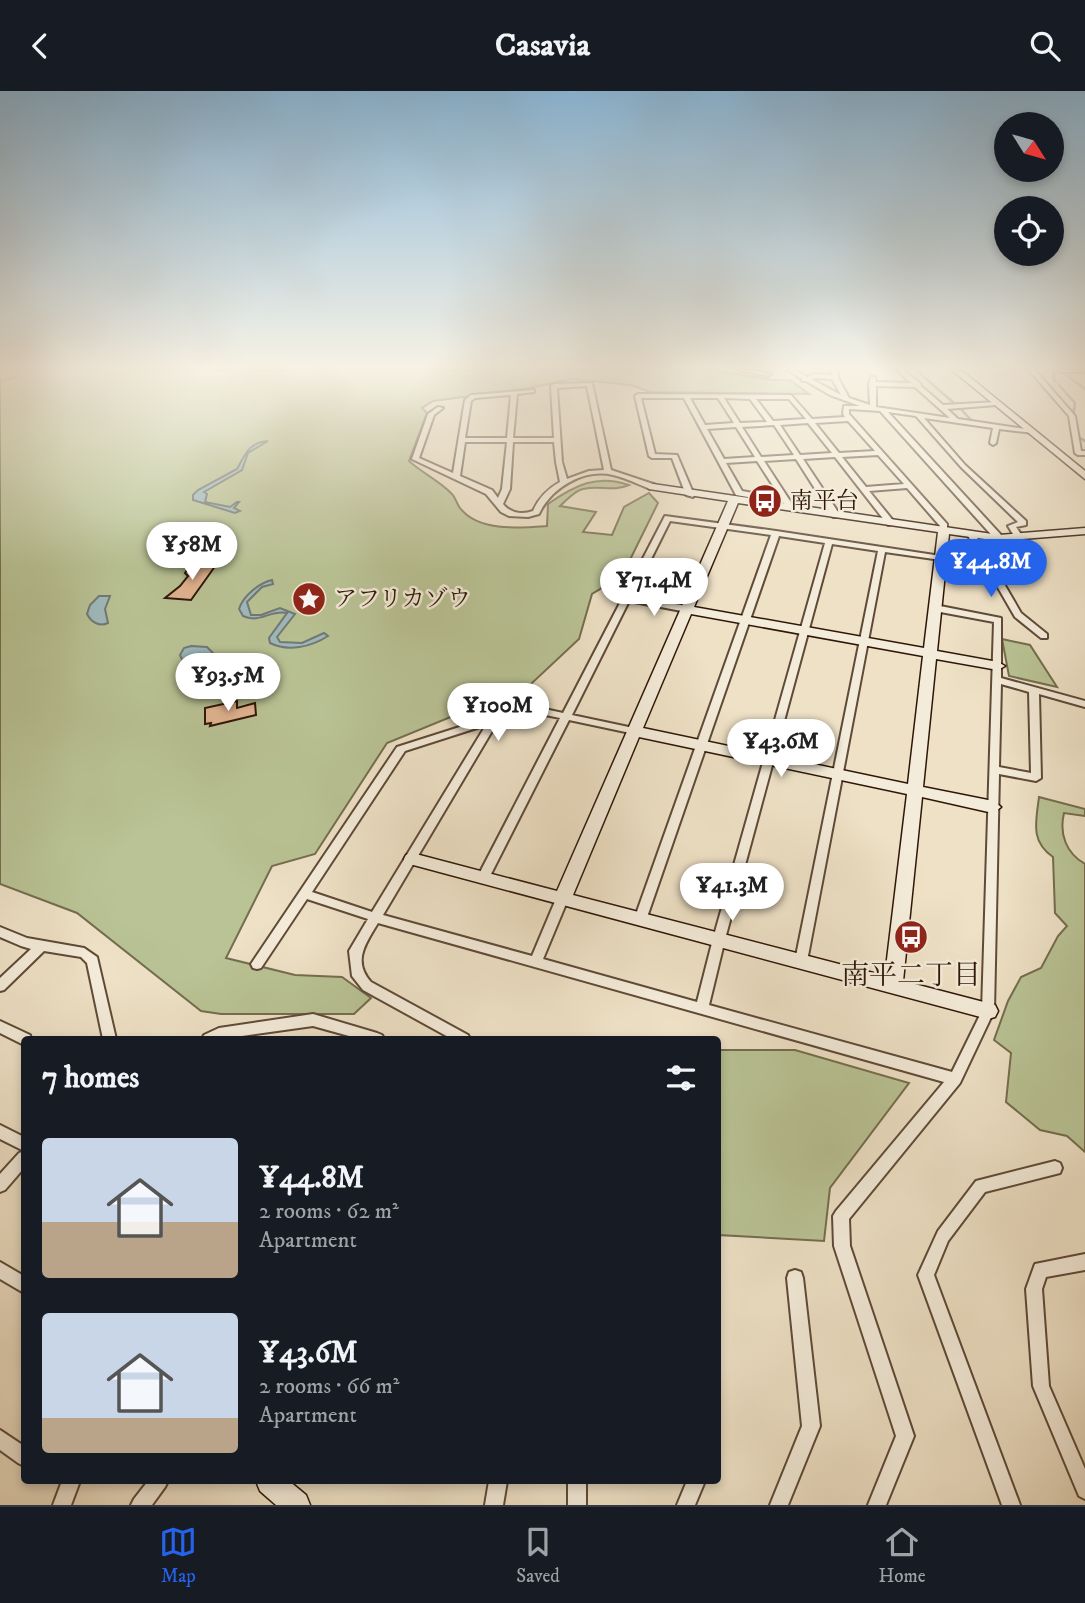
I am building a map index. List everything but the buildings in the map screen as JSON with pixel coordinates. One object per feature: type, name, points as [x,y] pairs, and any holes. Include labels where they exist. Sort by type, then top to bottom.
[{"type":"street","points":[[423,436],[415,459],[489,492],[499,505],[512,514],[528,515],[536,512],[538,502],[564,482],[608,471],[653,487],[690,495],[788,504]]},
{"type":"street","points":[[456,477],[463,436]]},
{"type":"street","points":[[499,505],[506,489],[511,436]]},
{"type":"street","points":[[558,436],[559,462],[564,482]]},
{"type":"street","points":[[601,436],[608,471]]},
{"type":"street","points":[[647,436],[652,456],[676,456],[690,495]]},
{"type":"street","points":[[707,436],[739,493],[836,515],[999,538],[1085,531]]},
{"type":"street","points":[[746,436],[788,504]]},
{"type":"street","points":[[783,436],[836,515]]},
{"type":"street","points":[[822,436],[891,523]]},
{"type":"street","points":[[865,436],[944,526],[892,985]]},
{"type":"street","points":[[907,436],[999,538]]},
{"type":"street","points":[[937,436],[963,466],[1023,523],[1012,526],[1019,537]]},
{"type":"street","points":[[993,443],[994,436]]},
{"type":"street","points":[[1037,436],[1085,476]]},
{"type":"street","points":[[1075,436],[1078,453],[1085,453]]},
{"type":"street","points":[[462,440],[558,440]]},
{"type":"street","points":[[721,461],[881,453]]},
{"type":"street","points":[[1066,461],[1085,460]]},
{"type":"street","points":[[936,467],[963,466]]},
{"type":"street","points":[[865,489],[909,486]]},
{"type":"street","points":[[535,962],[734,500]]},
{"type":"street","points":[[483,878],[668,518],[941,558]]},
{"type":"street","points":[[640,919],[776,533]]},
{"type":"street","points":[[971,534],[1018,615],[1044,636]]},
{"type":"street","points":[[702,1009],[829,541]]},
{"type":"street","points":[[801,961],[883,549]]},
{"type":"street","points":[[626,598],[930,654],[998,673],[1034,689],[1085,703]]},
{"type":"street","points":[[877,1505],[905,1436],[842,1247],[841,1216],[955,1079],[988,1011],[998,620],[935,608]]},
{"type":"street","points":[[994,769],[1036,778],[1034,689]]},
{"type":"street","points":[[257,964],[401,749],[530,709],[993,807]]},
{"type":"street","points":[[458,1036],[367,986],[358,977],[355,951],[494,719]]},
{"type":"street","points":[[412,859],[988,1011]]},
{"type":"street","points":[[306,894],[375,917],[955,1079]]},
{"type":"street","points":[[0,932],[25,943],[84,953],[93,961],[109,1036]]},
{"type":"street","points":[[0,986],[43,945]]},
{"type":"street","points":[[215,1036],[313,1020],[353,1035]]},
{"type":"street","points":[[0,1027],[21,1037]]},
{"type":"street","points":[[0,1132],[21,1143]]},
{"type":"street","points":[[0,1185],[21,1161]]},
{"type":"street","points":[[1012,1505],[926,1275],[943,1236],[981,1186],[1055,1168]]},
{"type":"street","points":[[1085,1262],[1041,1270],[1034,1289],[1041,1386],[1085,1490]]},
{"type":"street","points":[[0,1270],[21,1283]]},
{"type":"street","points":[[779,1505],[811,1426],[795,1279]]},
{"type":"street","points":[[0,1439],[21,1455]]},
{"type":"street","points":[[140,1505],[157,1484]]},
{"type":"street","points":[[273,1484],[296,1505]]},
{"type":"street","points":[[494,1505],[498,1484]]},
{"type":"street","points":[[577,1484],[577,1505]]},
{"type":"street","points":[[687,1505],[694,1484]]},
{"type":"green space","points":[[0,436],[418,436],[409,461],[447,489],[468,516],[488,525],[547,526],[548,504],[568,491],[596,481],[629,485],[583,489],[560,506],[596,512],[583,532],[612,535],[624,507],[649,493],[658,503],[622,576],[592,594],[579,639],[531,684],[387,743],[315,854],[272,866],[226,958],[295,975],[342,977],[371,998],[354,1014],[221,1014],[201,1011],[77,913],[0,884]]},
{"type":"green space","points":[[1002,639],[1030,645],[1057,687],[1009,676]]},
{"type":"green space","points":[[1039,797],[1085,809],[1085,816],[1064,813],[1062,828],[1069,849],[1085,864],[1085,1152],[1067,1136],[1040,1130],[1006,1102],[1011,1053],[994,1040],[1008,1001],[1021,977],[1041,968],[1058,936],[1067,926],[1055,913],[1053,857],[1041,844],[1036,830]]},
{"type":"green space","points":[[721,1050],[795,1050],[909,1083],[830,1188],[824,1241],[721,1235]]},
{"type":"water","points":[[268,441],[248,453],[242,470],[204,492],[207,494],[205,502],[230,507],[239,502],[234,508],[240,511],[235,513],[193,500],[193,495],[198,490],[237,469],[252,447]]},
{"type":"water","points":[[272,580],[273,584],[262,587],[247,602],[251,615],[261,615],[280,608],[295,614],[277,637],[280,642],[302,643],[324,633],[328,636],[299,647],[277,646],[270,643],[269,638],[287,613],[260,618],[243,616],[239,609],[244,599],[262,584]]},
{"type":"water","points":[[99,596],[110,596],[105,609],[108,623],[105,624],[96,623],[87,614],[90,605]]},
{"type":"water","points":[[207,647],[215,655],[210,663],[203,667],[185,666],[180,655],[184,648]]},
{"type":"waterway","points":[[1078,436],[1085,441]]},
{"type":"place","name":"南平台","points":[[765,501]]},
{"type":"place","name":"アフリカゾウ","points":[[309,599]]},
{"type":"place","name":"南平二丁目","points":[[911,937]]}]
